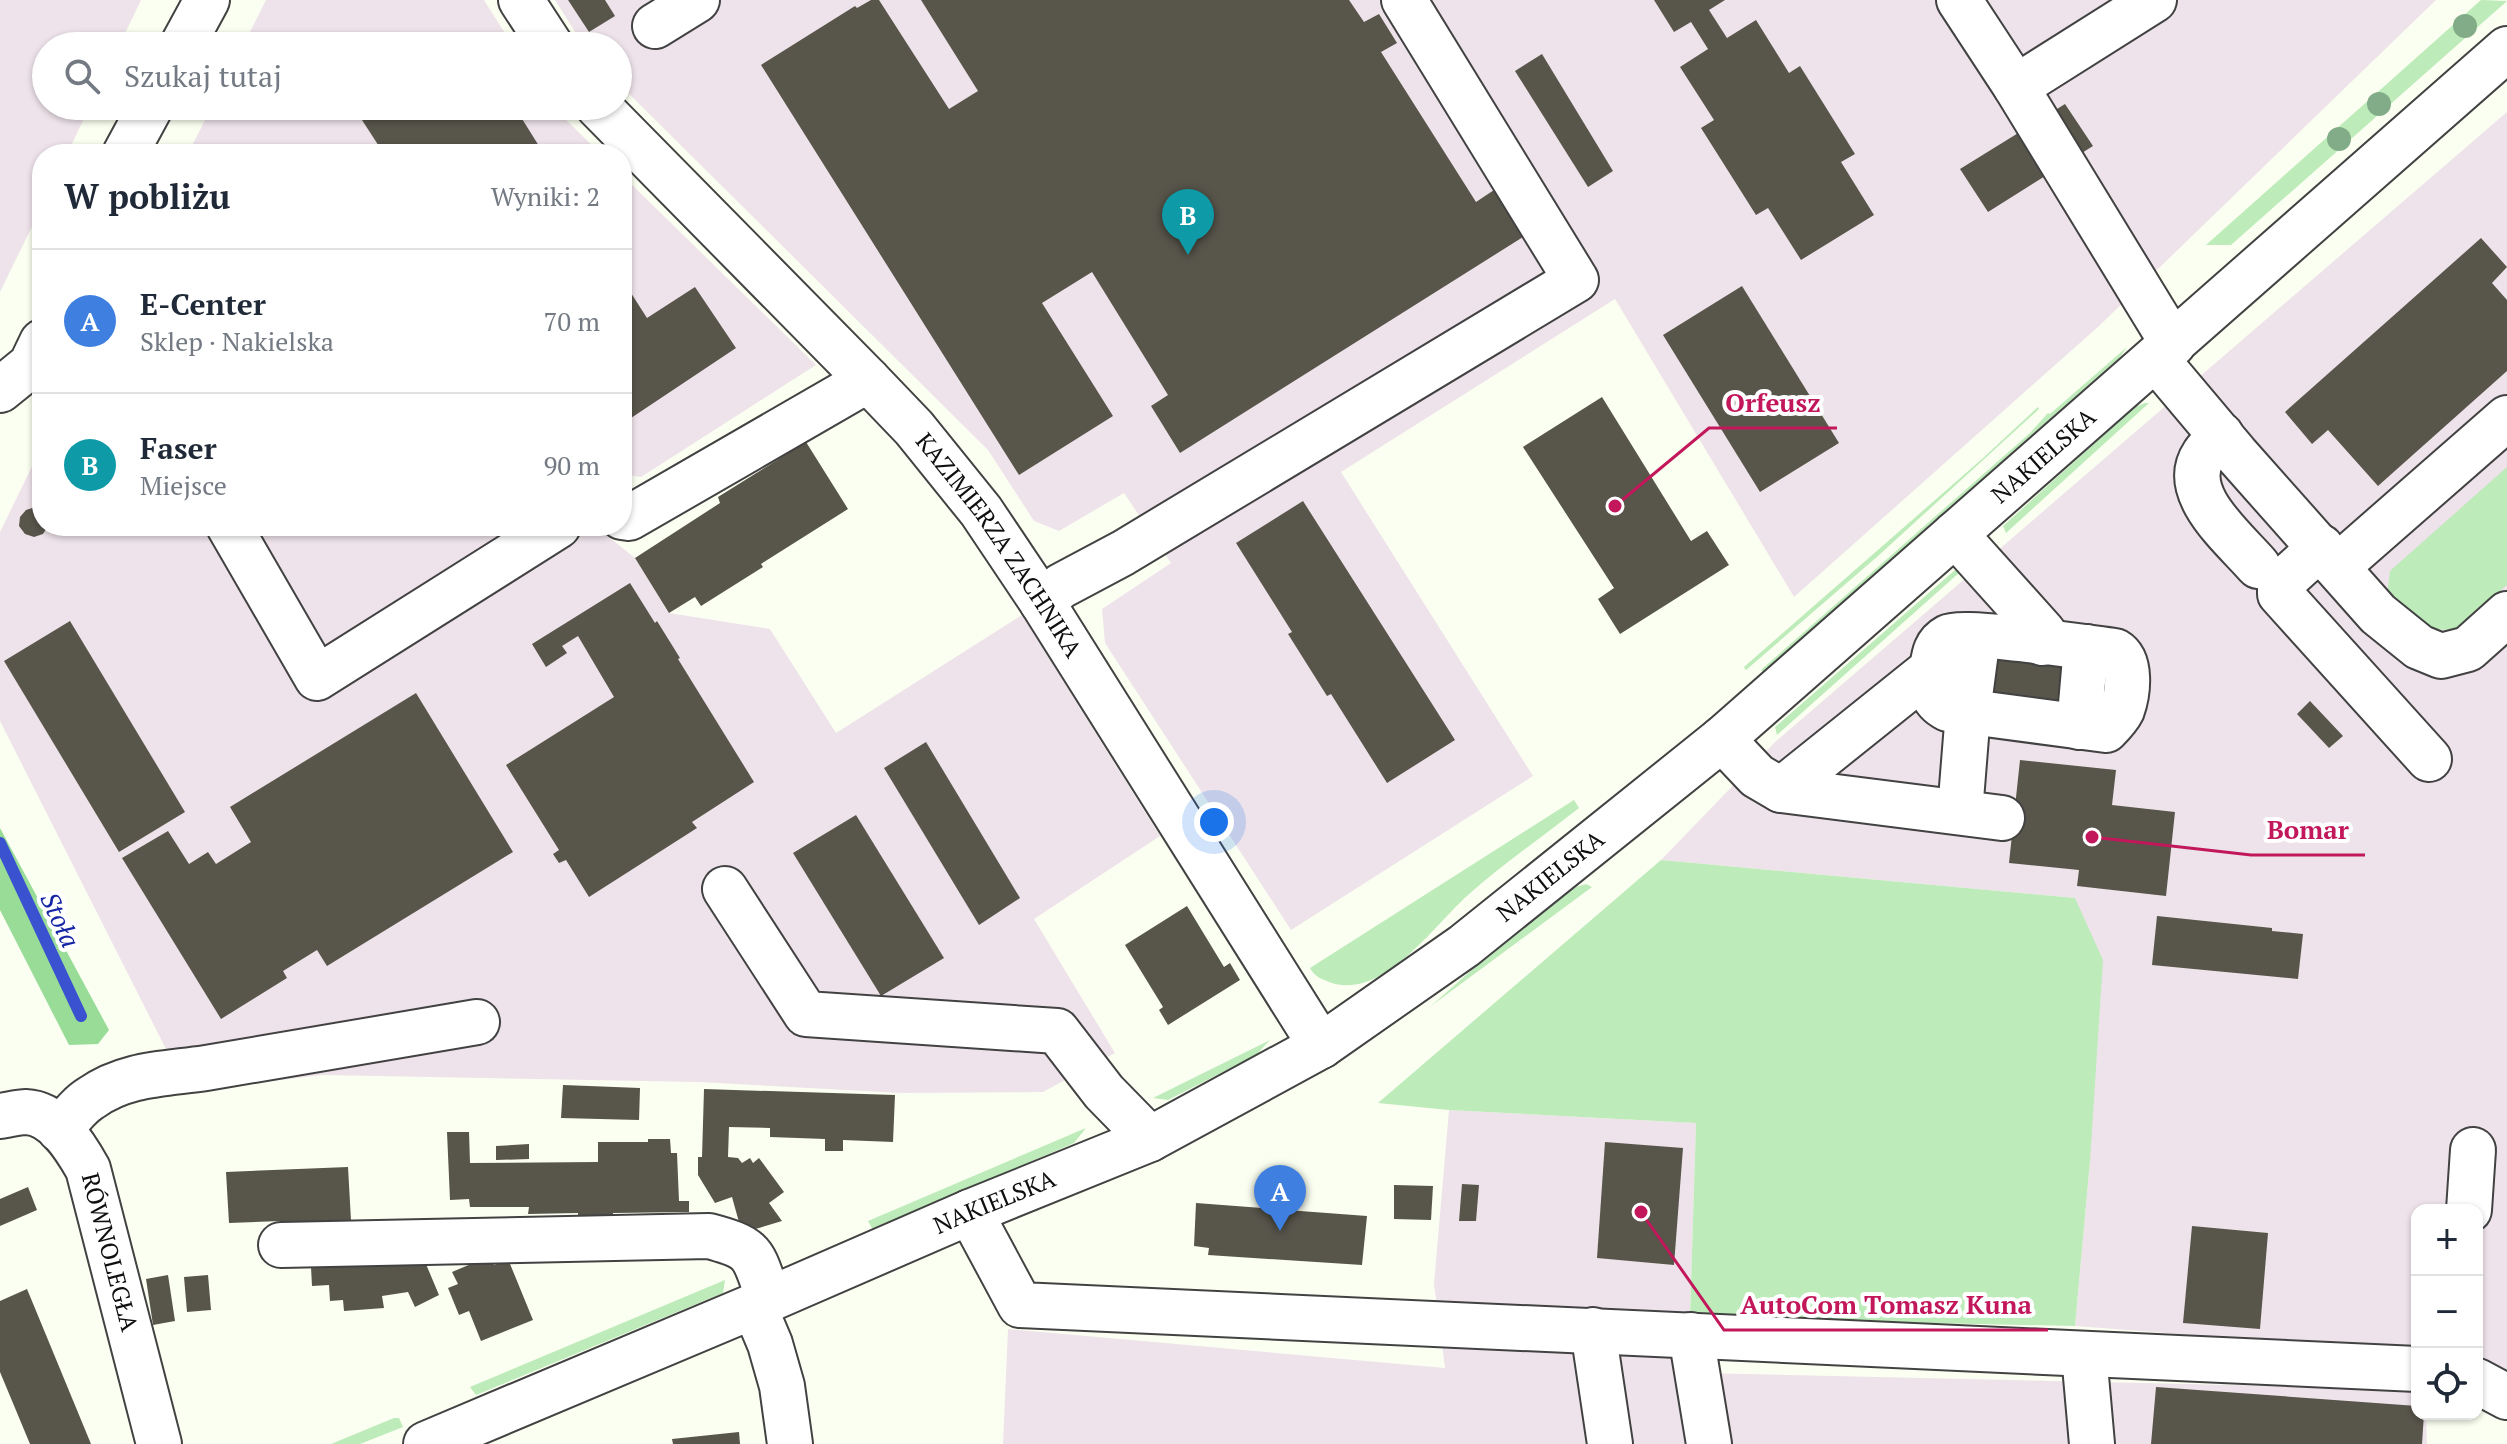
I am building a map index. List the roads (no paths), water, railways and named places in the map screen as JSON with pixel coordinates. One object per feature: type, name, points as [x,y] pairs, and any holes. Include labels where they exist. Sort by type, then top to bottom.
[{"type":"street","points":[[190,32],[207,0]]},
{"type":"street","points":[[521,0],[542,32]]},
{"type":"street","points":[[655,26],[697,0]]},
{"type":"street","points":[[1042,602],[1061,586],[1123,553],[1576,280],[1404,0]]},
{"type":"street","points":[[1959,0],[2016,87],[2165,351],[2221,435],[2378,614],[2419,647],[2441,656],[2468,649],[2507,614]]},
{"type":"street","points":[[2016,87],[2154,0]]},
{"type":"street","name":"NAKIELSKA","points":[[426,1444],[970,1212],[1150,1139],[1321,1046],[1464,946],[1722,739],[2507,49]]},
{"type":"street","points":[[130,144],[143,120]]},
{"type":"street","name":"KAZIMIERZA ZACHNIKA","points":[[612,120],[914,428],[981,511],[1042,602],[1321,1046]]},
{"type":"street","points":[[0,390],[32,363]]},
{"type":"street","points":[[632,516],[868,380]]},
{"type":"street","points":[[2429,759],[2280,594],[2280,584],[2329,557],[2507,418]]},
{"type":"street","points":[[2221,435],[2203,455],[2196,482],[2202,502],[2258,566]]},
{"type":"street","points":[[1955,534],[2043,632],[1983,714],[1960,812]]},
{"type":"street","points":[[235,536],[317,678],[542,536]]},
{"type":"street","points":[[1956,635],[2034,642],[2119,653],[2127,671],[2122,708],[2106,730],[1948,709],[1937,702],[1930,687],[1932,669],[1936,647],[1945,639],[1956,635]]},
{"type":"street","points":[[2034,642],[2064,725]]},
{"type":"street","points":[[1781,790],[1932,669]]},
{"type":"street","points":[[1722,739],[1757,776],[1781,790],[2002,818]]},
{"type":"street","points":[[725,889],[806,1014],[1057,1031],[1104,1092],[1150,1139]]},
{"type":"street","points":[[29,1119],[89,1098],[121,1082],[152,1073],[206,1068],[477,1022]]},
{"type":"street","name":"RÓWNOLEGŁA","points":[[0,1078],[29,1119],[74,1145],[88,1169],[159,1444]]},
{"type":"street","points":[[2469,1204],[2473,1150]]},
{"type":"street","points":[[970,1212],[1020,1305],[2411,1369]]},
{"type":"street","points":[[281,1245],[709,1236],[739,1244],[749,1252],[782,1386],[790,1444]]},
{"type":"street","points":[[1593,1330],[1610,1444]]},
{"type":"street","points":[[1691,1335],[1709,1444]]},
{"type":"street","points":[[2084,1354],[2092,1444]]},
{"type":"street","points":[[2483,1384],[2507,1397]]},
{"type":"waterway","name":"Stoła","points":[[0,843],[81,1016]]},
{"type":"place","name":"Faser","points":[[1188,255]]},
{"type":"place","name":"Orfeusz","points":[[1615,506]]},
{"type":"place","name":"Bomar","points":[[2092,837]]},
{"type":"place","name":"AutoCom Tomasz Kuna","points":[[1641,1212]]},
{"type":"place","name":"E-Center","points":[[1280,1231]]}]
